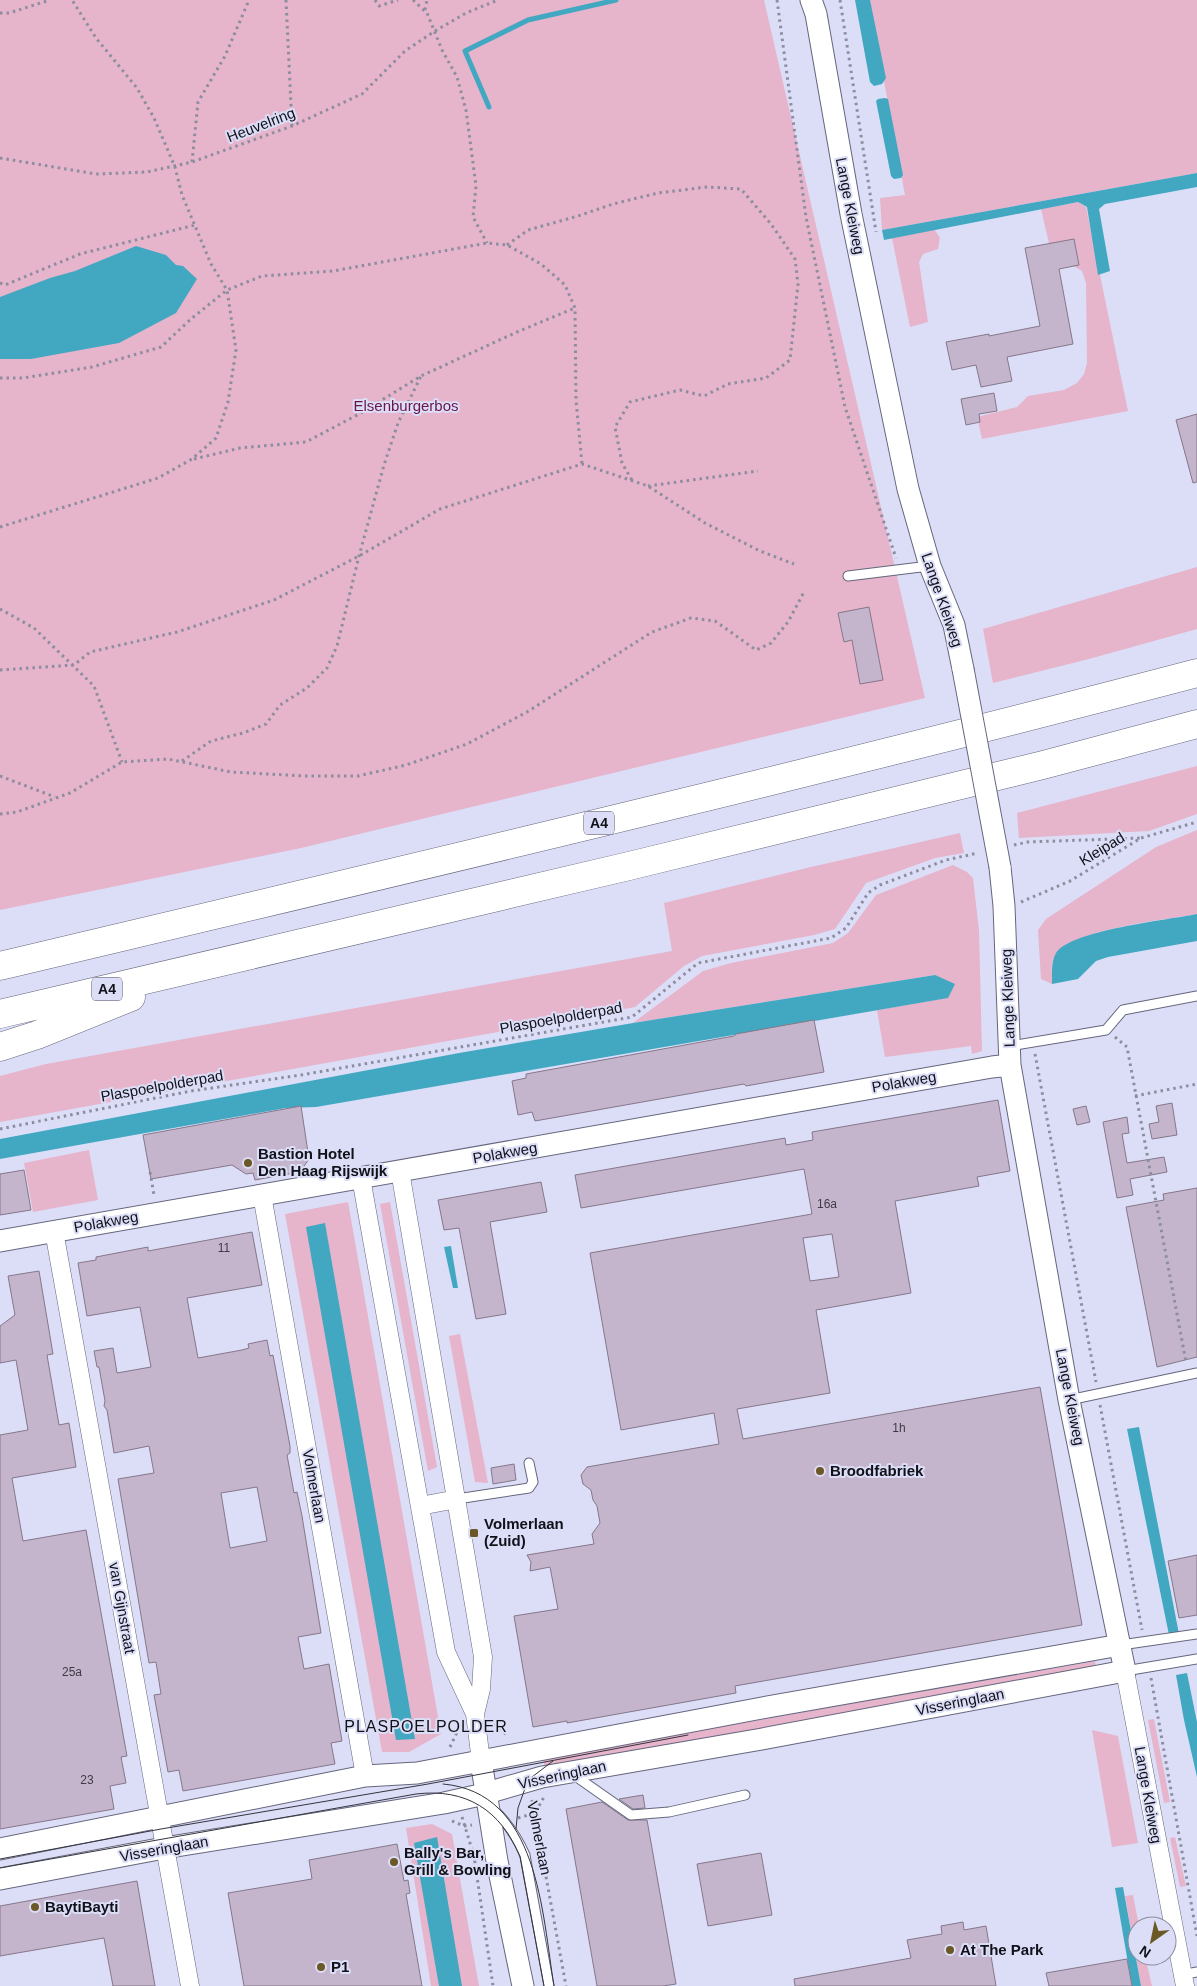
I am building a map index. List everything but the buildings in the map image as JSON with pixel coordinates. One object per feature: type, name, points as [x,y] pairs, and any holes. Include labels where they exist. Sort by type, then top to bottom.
[{"type":"highway","name":"A4","points":[[0,966],[512,844],[1034,716],[1197,673]]},
{"type":"highway","name":"A4","points":[[0,1014],[1034,768],[1197,724]]},
{"type":"highway","name":"A4","points":[[0,1047],[37,1035],[214,964]]},
{"type":"street","name":"Lange Kleiweg","points":[[815,5],[851,214],[908,489],[930,566],[954,625],[963,669],[1000,866],[1004,906],[1010,1055],[1069,1400],[1188,1978]]},
{"type":"street","name":"Polakweg","points":[[0,1240],[992,1067],[1010,1055]]},
{"type":"street","points":[[400,1171],[483,1657],[475,1714]]},
{"type":"street","points":[[361,1178],[446,1652],[475,1714],[481,1761],[521,1982]]},
{"type":"street","name":"Volmerlaan","points":[[262,1195],[365,1776]]},
{"type":"street","name":"van Gijnstraat","points":[[54,1231],[190,1986]]},
{"type":"street","points":[[420,1506],[457,1499]]},
{"type":"street","name":"Visseringlaan","points":[[0,1849],[365,1776],[417,1772],[481,1761],[1120,1645]]},
{"type":"street","name":"Visseringlaan","points":[[0,1879],[164,1848],[458,1800],[488,1800],[528,1780],[772,1737],[1125,1671]]},
{"type":"lane","points":[[848,576],[930,566]]},
{"type":"lane","points":[[1010,1055],[1033,1041],[1106,1030],[1123,1010],[1197,996]]},
{"type":"lane","points":[[1069,1400],[1098,1395],[1114,1389],[1193,1374]]},
{"type":"lane","points":[[457,1499],[529,1488],[532,1482],[530,1463]]},
{"type":"lane","points":[[1120,1645],[1197,1634]]},
{"type":"lane","points":[[1125,1671],[1197,1659]]},
{"type":"lane","points":[[570,1772],[632,1815],[669,1812],[745,1795]]},
{"type":"lane","name":"Volmerlaan","points":[[488,1800],[510,1827],[525,1855],[549,1986]]},
{"type":"path","points":[[0,13],[9,13],[50,0]]},
{"type":"path","points":[[0,527],[158,478],[192,459],[216,438],[228,402],[236,350],[227,290],[211,264],[182,195],[175,167],[154,118],[136,88],[96,38],[72,0]]},
{"type":"path","points":[[192,162],[198,102],[225,56],[250,0]]},
{"type":"path","points":[[286,0],[292,126]]},
{"type":"path","points":[[375,0],[379,6],[398,0]]},
{"type":"path","points":[[413,0],[425,11],[457,77],[466,110],[476,186],[473,217],[487,243]]},
{"type":"path","points":[[425,11],[427,0]]},
{"type":"path","name":"Heuvelring","points":[[0,158],[96,174],[147,172],[192,162],[292,126],[362,94],[405,51],[466,13],[498,0]]},
{"type":"path","points":[[776,0],[806,217],[845,407],[900,571]]},
{"type":"path","name":"Lange Kleiweg","points":[[840,0],[877,238]]},
{"type":"path","points":[[507,245],[528,230],[613,204],[658,193],[706,187],[741,189],[771,224],[795,259],[798,284],[790,360],[766,378],[728,384],[704,396],[680,390],[630,402],[615,427],[622,462],[633,482]]},
{"type":"path","points":[[0,284],[5,285],[80,254],[195,225]]},
{"type":"path","points":[[0,378],[23,378],[92,367],[161,347],[191,319],[227,290],[262,276],[333,271],[487,243],[507,245],[541,264],[565,285],[575,308],[576,400],[582,464]]},
{"type":"path","points":[[192,459],[240,448],[306,442],[359,414],[421,376],[516,332],[575,308]]},
{"type":"path","points":[[182,762],[211,740],[243,733],[266,724],[280,705],[307,688],[327,668],[337,646],[359,556],[398,423],[421,376]]},
{"type":"path","points":[[0,670],[74,665],[90,652],[177,632],[274,600],[359,556],[440,509],[582,464],[648,486],[705,523],[760,551],[794,564]]},
{"type":"path","points":[[648,486],[758,471]]},
{"type":"path","points":[[0,814],[17,812],[70,793],[122,762],[168,760],[231,772],[305,776],[358,776],[406,765],[467,744],[527,712],[652,632],[691,618],[715,621],[756,650],[771,643],[788,622],[804,592]]},
{"type":"path","points":[[0,609],[34,628],[94,686],[122,762]]},
{"type":"path","points":[[0,776],[56,798]]},
{"type":"path","name":"Kleipad","points":[[1021,911],[1021,902],[1070,881],[1141,838],[1197,822]]},
{"type":"path","points":[[1010,846],[1028,842],[1141,838]]},
{"type":"path","name":"Plaspoelpolderpad","points":[[0,1129],[191,1091],[301,1075],[632,1017],[698,963],[831,938],[846,928],[868,893],[880,885],[946,860],[982,852]]},
{"type":"path","points":[[1106,1030],[1127,1047],[1135,1096],[1193,1374]]},
{"type":"path","name":"Lange Kleiweg","points":[[1033,1041],[1144,1643]]},
{"type":"path","points":[[1135,1096],[1197,1084]]},
{"type":"path","points":[[150,1172],[157,1213]]},
{"type":"path","name":"Lange Kleiweg","points":[[1150,1667],[1197,1936]]},
{"type":"path","points":[[451,1765],[450,1748],[453,1741],[464,1719],[475,1714],[492,1721],[502,1733],[518,1742],[523,1752]]},
{"type":"path","name":"Volmerlaan","points":[[528,1780],[566,1986]]},
{"type":"path","points":[[458,1800],[474,1856],[493,1986]]},
{"type":"green space","name":"Elsenburgerbos","points":[[0,0],[764,0],[925,698],[301,848],[0,910]]},
{"type":"green space","points":[[869,0],[1197,0],[1197,173],[882,230],[880,198],[905,195]]},
{"type":"green space","points":[[1078,202],[1086,207],[1128,411],[982,439],[977,417],[1017,407],[1028,396],[1064,390],[1077,383],[1084,374],[1087,363],[1086,283],[1082,271],[1051,252],[1041,209]]},
{"type":"green space","points":[[934,229],[940,238],[938,249],[923,254],[919,262],[928,322],[910,327],[892,238]]},
{"type":"green space","points":[[1197,567],[1197,629],[993,683],[983,629]]},
{"type":"green space","points":[[1197,766],[1197,814],[1149,831],[1019,838],[1017,813]]},
{"type":"green space","points":[[1197,830],[1197,914],[1122,927],[1082,938],[1067,945],[1055,956],[1052,968],[1052,984],[1041,979],[1038,930],[1046,919],[1156,847]]},
{"type":"green space","points":[[960,833],[964,853],[935,858],[866,883],[835,929],[814,935],[702,956],[684,966],[635,1007],[0,1122],[0,1076],[46,1064],[672,951],[664,903]]},
{"type":"green space","points":[[953,865],[967,872],[973,878],[979,931],[982,1051],[972,1054],[971,1046],[885,1057],[877,1010],[947,998],[935,975],[633,1023],[703,971],[731,963],[833,943],[848,933],[876,895]]},
{"type":"green space","points":[[89,1150],[98,1200],[33,1212],[24,1163]]},
{"type":"green space","points":[[348,1202],[441,1734],[409,1752],[382,1752],[285,1214]]},
{"type":"green space","points":[[390,1202],[437,1467],[428,1471],[380,1204]]},
{"type":"green space","points":[[460,1334],[488,1483],[475,1482],[449,1336]]},
{"type":"green space","points":[[1095,1661],[1098,1677],[546,1773],[543,1758]]},
{"type":"green space","points":[[1154,1719],[1170,1802],[1164,1803],[1148,1720]]},
{"type":"green space","points":[[1092,1730],[1118,1736],[1138,1843],[1112,1847]]},
{"type":"green space","points":[[432,1824],[452,1834],[479,1986],[431,1986],[406,1828]]},
{"type":"green space","points":[[1175,1837],[1186,1886],[1180,1887],[1170,1838]]},
{"type":"green space","points":[[1133,1895],[1137,1916],[1129,1916],[1125,1896]]},
{"type":"green space","points":[[1137,1966],[1147,1966],[1152,1986],[1141,1986]]},
{"type":"water","points":[[855,0],[870,0],[886,78],[882,84],[874,86],[870,82]]},
{"type":"water","points":[[888,99],[903,175],[901,178],[894,179],[891,176],[876,101]]},
{"type":"water","points":[[1197,173],[1197,187],[1105,204],[1099,209],[1110,271],[1098,275],[1087,207],[1078,202],[884,240],[882,230]]},
{"type":"water","points":[[136,246],[166,255],[176,265],[183,266],[197,279],[176,313],[119,343],[31,359],[0,359],[0,297],[50,278],[75,271]]},
{"type":"water","points":[[1197,914],[1197,941],[1108,957],[1096,961],[1078,979],[1052,984],[1054,957],[1065,945],[1080,938],[1121,927]]},
{"type":"water","points":[[935,975],[955,984],[948,998],[316,1107],[286,1108],[0,1159],[0,1139],[459,1053]]},
{"type":"water","points":[[325,1223],[415,1739],[396,1740],[306,1227]]},
{"type":"water","points":[[451,1246],[458,1288],[453,1288],[444,1247]]},
{"type":"water","points":[[1139,1427],[1179,1634],[1169,1635],[1127,1429]]},
{"type":"water","points":[[1187,1673],[1197,1722],[1197,1777],[1176,1675]]},
{"type":"water","points":[[437,1837],[462,1986],[439,1986],[414,1843]]},
{"type":"water","points":[[1123,1887],[1128,1916],[1127,1957],[1115,1888]]},
{"type":"water","points":[[1129,1966],[1137,1966],[1141,1986],[1132,1986]]},
{"type":"waterway","points":[[489,107],[465,51],[528,20],[616,0]]},
{"type":"tram line","points":[[0,1859],[161,1829],[428,1784],[688,1735]]},
{"type":"tram line","points":[[516,1829],[518,1808],[528,1780],[553,1761]]},
{"type":"tram line","points":[[443,1784],[475,1792],[499,1809],[517,1832],[530,1861],[539,1893],[554,1986]]},
{"type":"tram line","points":[[0,1868],[416,1794],[434,1793],[451,1795],[466,1799],[492,1815],[503,1826],[520,1857],[544,1986]]},
{"type":"place","name":"Bastion Hotel Den Haag Rijswijk","points":[[248,1163]]},
{"type":"place","name":"Broodfabriek","points":[[820,1471]]},
{"type":"place","name":"Volmerlaan (Zuid)","points":[[474,1533]]},
{"type":"place","name":"Bally's Bar, Grill & Bowling","points":[[394,1862]]},
{"type":"place","name":"BaytiBayti","points":[[35,1907]]},
{"type":"place","name":"At The Park","points":[[950,1950]]},
{"type":"place","name":"P1","points":[[321,1967]]},
{"type":"district","name":"PLASPOELPOLDER","points":[[426,1726]]}]
